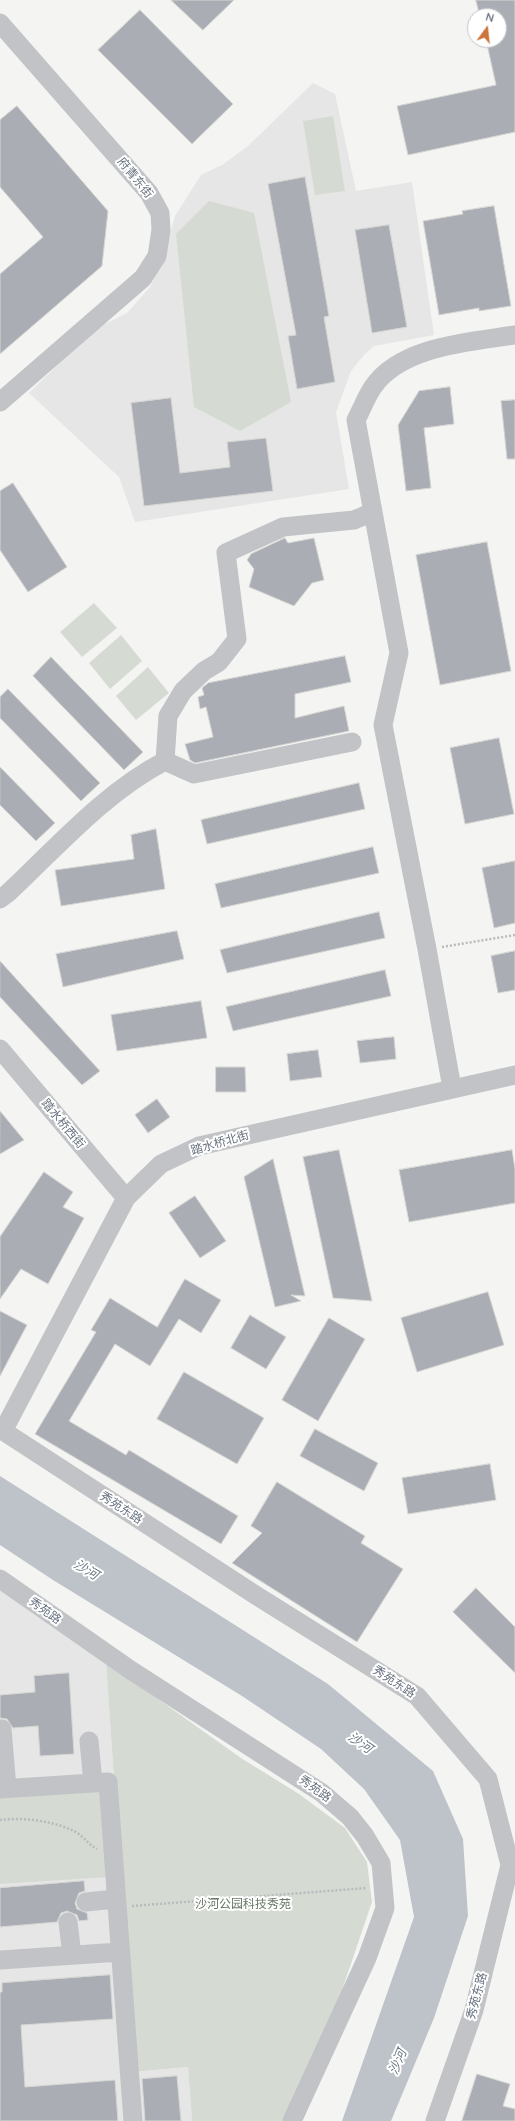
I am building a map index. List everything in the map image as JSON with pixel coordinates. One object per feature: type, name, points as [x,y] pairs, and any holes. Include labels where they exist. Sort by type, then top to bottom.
[{"type":"street","name":"府青东街","points":[[0,23],[149,193],[160,213],[161,230],[157,256],[143,278],[0,402]]},
{"type":"street","points":[[452,1088],[428,949],[383,726],[399,653],[356,420],[373,386],[398,363],[437,348],[515,335]]},
{"type":"street","points":[[165,762],[168,716],[183,691],[204,670],[219,662],[237,639],[226,553],[284,527],[354,520],[373,512]]},
{"type":"street","points":[[0,899],[94,812],[145,772],[165,762],[194,774],[352,742]]},
{"type":"street","name":"踏水桥西街","points":[[0,1049],[126,1198]]},
{"type":"street","name":"踏水桥北街","points":[[2,1430],[126,1198],[161,1164],[198,1146],[515,1074]]},
{"type":"street","name":"秀苑东路","points":[[2,1430],[258,1596],[417,1696],[488,1778],[510,1865],[506,1911],[474,2010],[435,2121]]},
{"type":"street","name":"秀苑路","points":[[0,1580],[132,1671],[322,1792],[350,1817],[365,1836],[381,1863],[385,1908],[367,1958],[292,2121]]},
{"type":"street","points":[[2,1729],[4,1788],[108,1782],[133,2121]]},
{"type":"street","points":[[89,1740],[93,1783]]},
{"type":"street","points":[[86,1902],[117,1903]]},
{"type":"street","points":[[68,1922],[72,1955]]},
{"type":"street","points":[[0,1960],[120,1952]]},
{"type":"path","points":[[428,949],[515,935]]},
{"type":"path","points":[[0,1820],[28,1819],[48,1824],[77,1833],[90,1846],[100,1850],[113,1850]]},
{"type":"path","points":[[117,1903],[383,1887]]},
{"type":"shaded area","points":[[313,83],[335,94],[356,191],[412,182],[434,335],[374,346],[364,355],[351,371],[336,412],[349,489],[135,522],[119,477],[29,393],[93,330],[127,313],[150,287],[161,264],[175,216],[201,175],[222,165],[248,146]]},
{"type":"shaded area","points":[[0,1588],[106,1662],[134,2072],[188,2067],[192,2121],[0,2121]]},
{"type":"green space","points":[[333,116],[345,191],[315,195],[303,121]]},
{"type":"green space","points":[[209,201],[254,213],[291,402],[240,431],[194,407],[176,234]]},
{"type":"green space","points":[[94,603],[117,628],[82,657],[60,632]]},
{"type":"green space","points":[[121,635],[142,661],[110,689],[89,663]]},
{"type":"green space","points":[[148,667],[169,693],[136,720],[116,696]]},
{"type":"green space","name":"沙河公园科技秀苑","points":[[106,1662],[241,1758],[299,1794],[345,1828],[367,1862],[372,1902],[341,1993],[285,2121],[192,2121],[188,2067],[134,2072]]},
{"type":"green space","points":[[103,1789],[109,1877],[0,1884],[0,1795]]},
{"type":"water","name":"沙河","points":[[0,1476],[328,1684],[433,1771],[463,1839],[468,1916],[434,2018],[391,2121],[342,2121],[414,1917],[400,1840],[364,1789],[321,1749],[242,1696],[53,1580],[0,1545]]},
{"type":"building","points":[[171,0],[234,0],[203,30]]},
{"type":"building","points":[[476,0],[515,0],[515,132],[408,155],[397,106],[496,85],[488,48],[507,48],[507,8],[478,8]]},
{"type":"building","points":[[140,10],[233,104],[192,144],[98,50]]},
{"type":"building","points":[[17,106],[108,211],[102,266],[0,354],[0,274],[43,237],[0,187],[0,120]]},
{"type":"building","points":[[305,177],[329,316],[324,317],[335,382],[297,389],[288,336],[296,335],[268,184]]},
{"type":"building","points":[[494,206],[511,306],[479,311],[479,308],[439,315],[423,221],[463,214],[462,211]]},
{"type":"building","points":[[389,225],[407,327],[372,333],[355,230]]},
{"type":"building","points":[[450,387],[454,424],[424,428],[431,488],[406,491],[398,425],[419,391]]},
{"type":"building","points":[[171,398],[180,473],[230,467],[227,442],[266,438],[273,491],[144,506],[131,403]]},
{"type":"building","points":[[515,400],[515,459],[507,459],[501,401]]},
{"type":"building","points":[[13,483],[67,567],[28,592],[0,550],[0,491]]},
{"type":"building","points":[[285,538],[288,543],[314,538],[324,580],[312,583],[294,606],[249,587],[254,569],[247,560],[251,554]]},
{"type":"building","points":[[487,542],[511,671],[440,685],[416,555]]},
{"type":"building","points":[[345,656],[351,682],[295,694],[295,718],[344,706],[349,731],[195,763],[190,760],[185,744],[213,737],[206,707],[200,709],[198,697],[204,695],[202,688],[208,683]]},
{"type":"building","points":[[51,657],[143,752],[124,770],[33,676]]},
{"type":"building","points":[[8,689],[100,783],[81,801],[0,718],[0,697]]},
{"type":"building","points":[[499,738],[514,814],[465,824],[450,748]]},
{"type":"building","points":[[0,767],[55,823],[36,841],[0,805]]},
{"type":"building","points":[[359,783],[365,809],[207,844],[201,820]]},
{"type":"building","points":[[156,829],[165,889],[61,906],[55,870],[134,859],[131,835]]},
{"type":"building","points":[[373,847],[379,873],[221,908],[215,884]]},
{"type":"building","points":[[515,861],[515,923],[494,928],[482,868]]},
{"type":"building","points":[[379,912],[385,938],[227,973],[220,950]]},
{"type":"building","points":[[177,931],[184,959],[63,987],[56,954]]},
{"type":"building","points":[[515,951],[515,990],[498,993],[491,956]]},
{"type":"building","points":[[0,961],[100,1071],[82,1085],[0,997]]},
{"type":"building","points":[[385,970],[391,996],[233,1031],[226,1007]]},
{"type":"building","points":[[201,1001],[207,1038],[117,1051],[111,1015]]},
{"type":"building","points":[[394,1037],[396,1059],[360,1063],[357,1041]]},
{"type":"building","points":[[318,1050],[322,1077],[290,1081],[287,1054]]},
{"type":"building","points":[[216,1067],[245,1067],[246,1092],[216,1092]]},
{"type":"building","points":[[157,1099],[170,1117],[148,1133],[135,1115]]},
{"type":"building","points":[[0,1111],[24,1140],[0,1154]]},
{"type":"building","points":[[339,1150],[372,1301],[333,1298],[303,1157]]},
{"type":"building","points":[[512,1150],[515,1169],[515,1203],[409,1222],[399,1170]]},
{"type":"building","points":[[273,1159],[305,1296],[291,1295],[301,1301],[275,1307],[244,1177]]},
{"type":"building","points":[[44,1172],[73,1192],[63,1207],[84,1218],[48,1284],[21,1269],[0,1299],[0,1237]]},
{"type":"building","points":[[195,1196],[226,1241],[200,1258],[169,1213]]},
{"type":"building","points":[[185,1279],[221,1300],[201,1333],[179,1319],[150,1366],[115,1344],[69,1421],[126,1455],[129,1450],[238,1516],[221,1544],[35,1434],[96,1332],[91,1330],[110,1298],[157,1327]]},
{"type":"building","points":[[488,1292],[504,1345],[417,1372],[401,1318]]},
{"type":"building","points":[[0,1311],[27,1325],[0,1376]]},
{"type":"building","points":[[250,1315],[286,1337],[266,1369],[231,1348]]},
{"type":"building","points":[[329,1318],[365,1339],[318,1421],[282,1400]]},
{"type":"building","points":[[184,1372],[264,1418],[237,1464],[157,1419]]},
{"type":"building","points":[[315,1429],[378,1463],[364,1491],[300,1456]]},
{"type":"building","points":[[490,1464],[496,1500],[408,1514],[402,1478]]},
{"type":"building","points":[[277,1482],[365,1536],[361,1543],[403,1569],[357,1642],[232,1563],[262,1533],[251,1526]]},
{"type":"building","points":[[476,1588],[515,1627],[515,1673],[453,1612]]},
{"type":"building","points":[[69,1673],[74,1754],[40,1756],[38,1726],[13,1728],[7,1719],[0,1718],[0,1695],[35,1692],[34,1676]]},
{"type":"building","points":[[84,1881],[85,1891],[79,1893],[75,1903],[77,1909],[87,1913],[88,1920],[79,1921],[77,1915],[67,1911],[61,1913],[57,1922],[0,1927],[0,1888]]},
{"type":"building","points":[[110,1975],[113,2019],[21,2025],[25,2087],[115,2080],[118,2121],[0,2121],[0,1992],[2,1992],[2,1983]]},
{"type":"building","points":[[477,2074],[510,2084],[503,2106],[515,2109],[515,2121],[462,2121]]},
{"type":"building","points":[[177,2076],[181,2121],[145,2121],[142,2079]]}]
